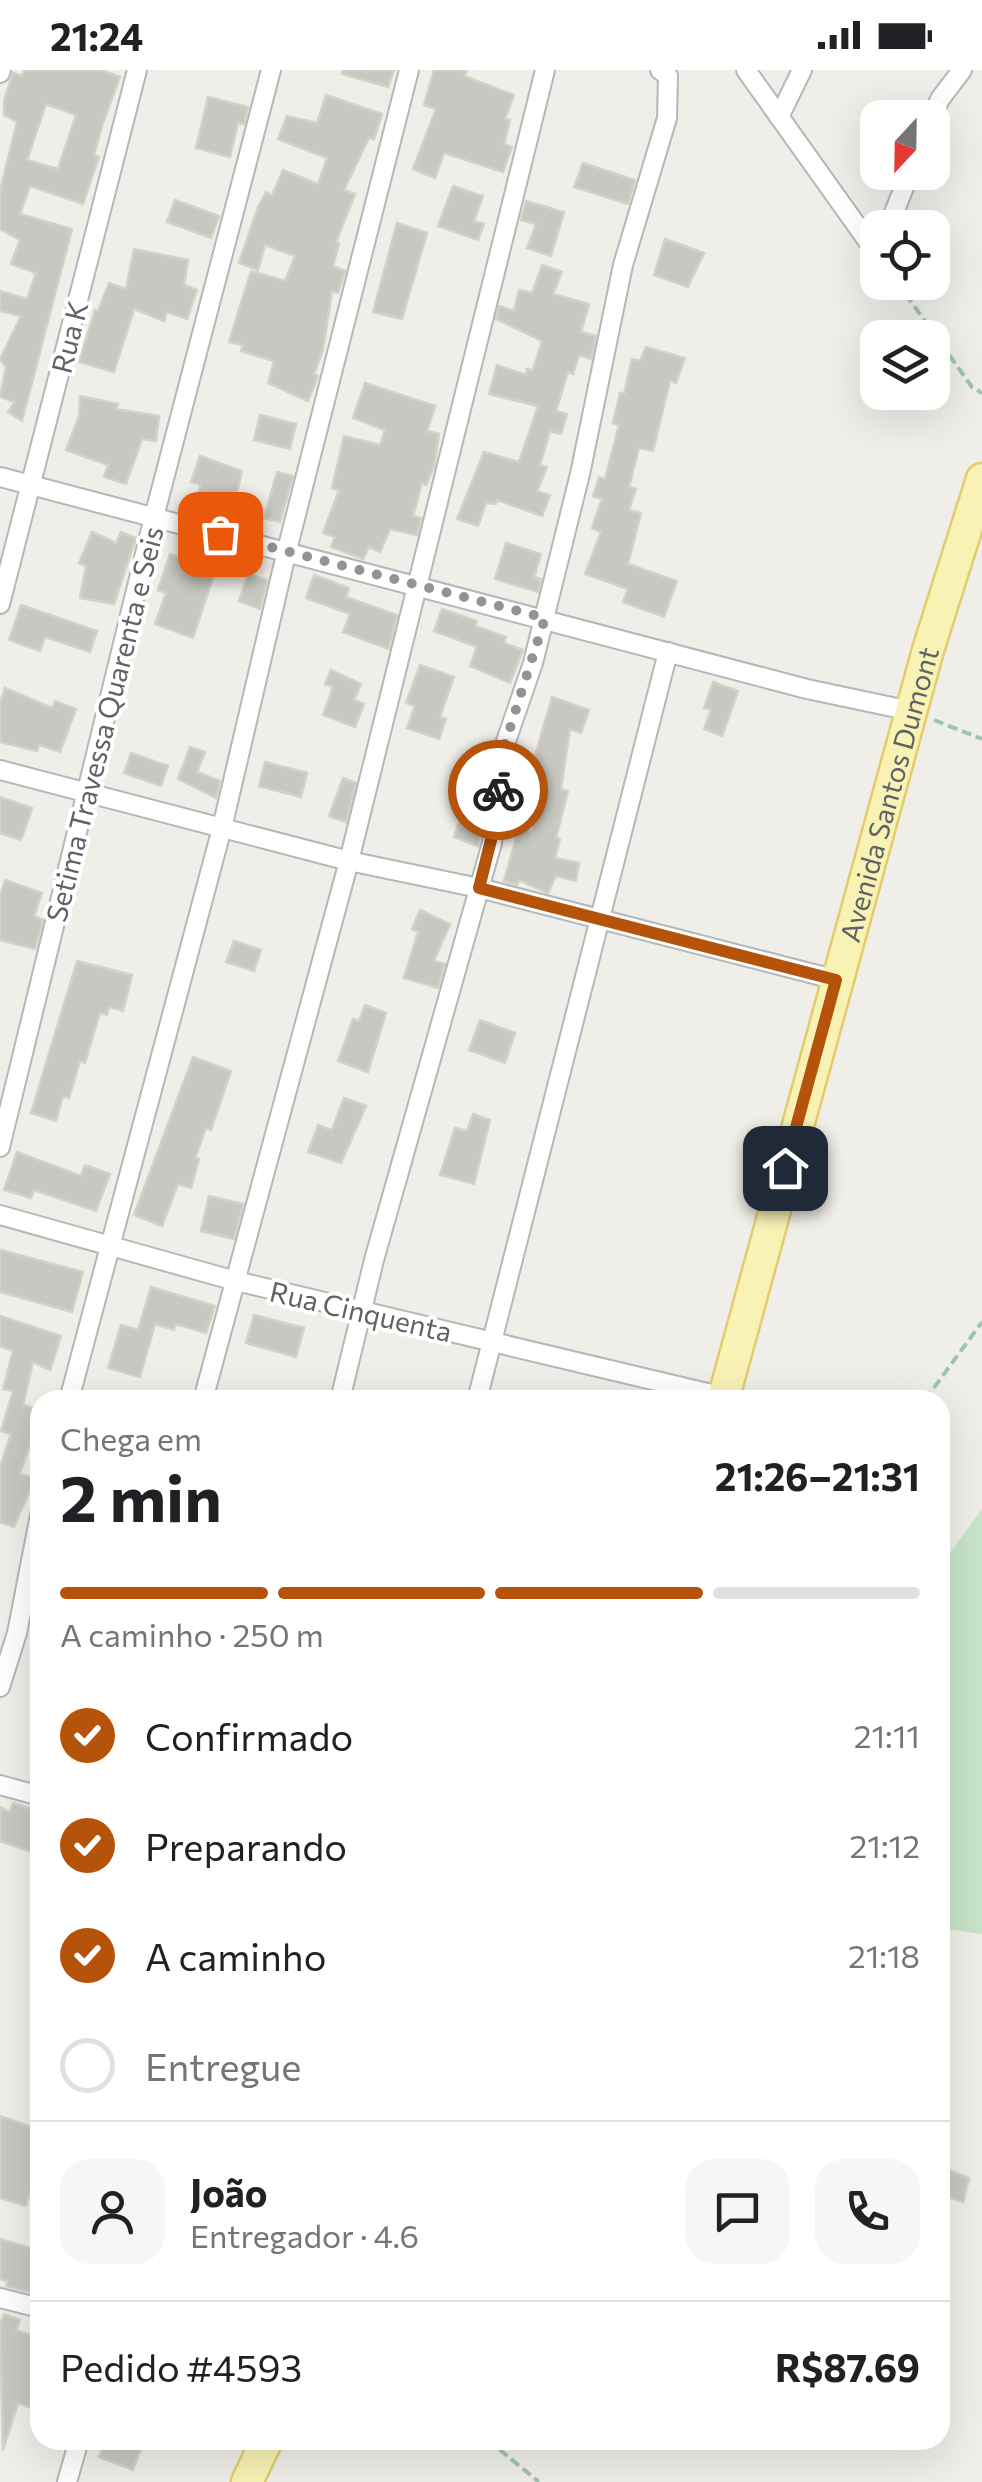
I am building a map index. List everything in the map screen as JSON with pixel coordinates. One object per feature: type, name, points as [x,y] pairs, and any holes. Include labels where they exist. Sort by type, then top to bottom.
[{"type":"main road","name":"Avenida Santos Dumont","points":[[726,1390],[911,711],[982,479]]},
{"type":"main road","points":[[247,2482],[262,2450]]},
{"type":"street","name":"Rua K","points":[[0,604],[137,70]]},
{"type":"street","name":"Setima Travessa Quarenta e Seis","points":[[0,1147],[154,517],[271,70]]},
{"type":"street","points":[[72,1390],[222,828],[287,550],[409,70]]},
{"type":"street","points":[[205,1390],[232,1280],[349,862],[544,70]]},
{"type":"street","points":[[746,70],[860,228]]},
{"type":"street","points":[[779,117],[802,70]]},
{"type":"street","points":[[939,100],[962,70]]},
{"type":"street","points":[[342,1390],[497,816],[504,747],[545,618],[601,382],[623,265],[667,118],[664,73]]},
{"type":"street","points":[[0,477],[420,584],[808,690],[911,711]]},
{"type":"street","points":[[480,1390],[668,652]]},
{"type":"street","points":[[0,770],[349,862],[479,888],[836,980]]},
{"type":"street","name":"Rua Cinquenta","points":[[0,1215],[232,1280],[687,1390]]},
{"type":"street","points":[[0,1687],[17,1633],[30,1566]]},
{"type":"street","points":[[0,1785],[30,1793]]},
{"type":"street","points":[[0,2298],[30,2306]]},
{"type":"street","points":[[66,2482],[75,2450]]},
{"type":"path","points":[[910,300],[972,387],[982,394]]},
{"type":"path","points":[[911,711],[982,739]]},
{"type":"path","points":[[932,1390],[982,1322]]},
{"type":"path","points":[[500,2450],[539,2482]]},
{"type":"green space","points":[[982,1509],[982,1934],[950,1929],[950,1552]]},
{"type":"building","points":[[24,70],[102,70],[120,77],[102,126],[94,155],[99,157],[83,204],[30,186],[20,214],[72,229],[22,421],[8,412],[15,402],[0,397],[6,367],[0,359],[21,316],[0,311],[0,291],[27,299],[36,273],[11,264],[20,240],[0,229],[0,191],[17,122],[4,115],[4,101],[13,73],[22,76]],"holes":[[[46,104],[76,115],[58,169],[27,160]]]},
{"type":"building","points":[[343,70],[394,70],[388,87],[342,74]]},
{"type":"building","points":[[434,70],[467,70],[464,76],[514,95],[505,119],[510,120],[504,144],[512,147],[503,172],[444,153],[435,178],[413,169],[436,109],[424,105]]},
{"type":"building","points":[[326,95],[382,114],[374,139],[369,138],[344,190],[355,194],[336,242],[339,243],[333,266],[345,271],[338,293],[332,291],[323,350],[314,374],[318,376],[308,401],[268,383],[274,361],[241,351],[243,345],[229,342],[251,271],[285,281],[295,256],[265,245],[258,270],[239,263],[258,207],[266,192],[272,195],[283,170],[318,184],[327,158],[278,139],[287,116],[317,123]]},
{"type":"building","points":[[208,97],[248,107],[244,124],[238,123],[230,157],[196,148]]},
{"type":"building","points":[[583,163],[635,180],[628,204],[574,187]]},
{"type":"building","points":[[453,186],[483,196],[474,221],[484,224],[478,240],[438,226]]},
{"type":"building","points":[[175,200],[219,216],[211,238],[167,222]]},
{"type":"building","points":[[526,201],[564,212],[551,256],[527,248],[536,224],[521,220]]},
{"type":"building","points":[[397,223],[427,233],[402,319],[373,312]]},
{"type":"building","points":[[665,239],[704,253],[688,287],[654,275]]},
{"type":"building","points":[[134,249],[188,260],[184,285],[197,290],[187,319],[167,312],[164,321],[134,309],[114,372],[79,362],[95,310],[98,311],[109,283],[126,289]]},
{"type":"building","points":[[542,265],[562,272],[553,294],[589,304],[581,332],[596,336],[591,359],[579,355],[573,374],[568,372],[556,411],[567,414],[561,434],[550,431],[540,465],[547,467],[537,491],[550,495],[542,516],[497,500],[496,504],[486,503],[478,526],[457,519],[484,452],[519,462],[538,406],[489,394],[497,365],[526,375],[527,369],[533,370],[542,341],[496,319],[499,306],[514,311],[519,290],[532,293]]},
{"type":"building","points":[[646,347],[685,358],[676,383],[670,381],[653,451],[639,448],[629,487],[636,489],[629,510],[641,513],[628,564],[677,581],[664,617],[623,602],[628,589],[585,574],[601,532],[592,528],[602,499],[593,496],[599,477],[605,479],[619,425],[613,423],[620,393],[624,394],[632,359],[640,361]]},
{"type":"building","points":[[365,383],[435,406],[427,431],[439,434],[434,467],[426,485],[422,483],[413,516],[421,518],[417,535],[390,529],[380,552],[369,547],[363,559],[331,547],[335,537],[323,533],[339,490],[332,488],[344,436],[380,445],[385,430],[353,418]]},
{"type":"building","points":[[80,396],[118,404],[116,409],[159,416],[156,441],[142,439],[126,484],[104,477],[108,465],[66,450],[79,416]]},
{"type":"building","points":[[260,415],[296,424],[290,449],[254,440]]},
{"type":"building","points":[[200,456],[242,471],[230,523],[192,510],[201,485],[191,482]]},
{"type":"building","points":[[277,472],[293,476],[280,522],[264,518]]},
{"type":"building","points":[[92,532],[116,543],[121,532],[136,538],[114,604],[80,598],[86,566],[79,563]]},
{"type":"building","points":[[191,543],[221,553],[193,638],[155,624],[166,593],[158,590],[170,554],[186,560]]},
{"type":"building","points":[[506,543],[541,554],[534,577],[541,579],[538,592],[495,579]]},
{"type":"building","points":[[248,574],[267,580],[260,609],[239,601]]},
{"type":"building","points":[[314,575],[349,588],[346,597],[397,615],[389,649],[343,632],[350,614],[306,598]]},
{"type":"building","points":[[21,605],[97,631],[90,652],[45,637],[40,651],[9,640]]},
{"type":"building","points":[[442,609],[477,621],[475,626],[506,637],[504,643],[523,650],[510,683],[470,666],[477,647],[434,631]]},
{"type":"building","points":[[420,665],[454,677],[440,717],[446,719],[439,739],[407,728],[415,706],[406,703]]},
{"type":"building","points":[[331,670],[361,684],[354,700],[364,704],[355,727],[323,715],[333,687],[325,684]]},
{"type":"building","points":[[713,682],[738,691],[722,736],[704,729],[711,710],[704,708]]},
{"type":"building","points":[[5,688],[52,708],[55,701],[76,709],[60,752],[39,745],[37,751],[0,742],[0,703]]},
{"type":"building","points":[[552,697],[589,710],[581,733],[570,729],[561,789],[568,791],[556,838],[560,839],[555,858],[579,863],[576,881],[556,876],[548,893],[519,880],[517,885],[504,881],[519,828],[532,832],[540,799],[524,794]]},
{"type":"building","points":[[190,747],[205,752],[197,772],[220,781],[216,798],[178,779]]},
{"type":"building","points":[[131,753],[168,766],[161,786],[124,773]]},
{"type":"building","points":[[265,762],[307,773],[301,797],[259,786]]},
{"type":"building","points":[[343,778],[356,783],[346,822],[329,816]]},
{"type":"building","points":[[0,797],[32,808],[21,840],[0,833]]},
{"type":"building","points":[[464,808],[483,815],[478,846],[454,837]]},
{"type":"building","points":[[5,880],[42,893],[34,916],[43,920],[35,949],[0,940],[0,897]]},
{"type":"building","points":[[420,910],[450,924],[434,961],[445,964],[438,988],[404,978],[418,932],[412,929]]},
{"type":"building","points":[[234,941],[261,950],[254,971],[226,962]]},
{"type":"building","points":[[77,961],[132,975],[123,1011],[109,1007],[107,1015],[100,1013],[85,1063],[80,1061],[69,1098],[63,1096],[56,1121],[31,1113]]},
{"type":"building","points":[[365,1005],[386,1013],[368,1072],[338,1061],[353,1019],[359,1021]]},
{"type":"building","points":[[480,1020],[515,1033],[505,1063],[469,1050]]},
{"type":"building","points":[[193,1057],[231,1071],[211,1130],[206,1128],[195,1158],[199,1159],[191,1188],[178,1184],[162,1226],[134,1215]]},
{"type":"building","points":[[344,1098],[366,1106],[341,1163],[308,1152],[318,1125],[332,1130]]},
{"type":"building","points":[[473,1114],[490,1120],[474,1184],[440,1175],[455,1128],[467,1131]]},
{"type":"building","points":[[17,1152],[81,1176],[85,1165],[110,1174],[96,1211],[34,1190],[31,1198],[4,1190]]},
{"type":"building","points":[[209,1196],[243,1204],[234,1239],[201,1231]]},
{"type":"building","points":[[0,1250],[83,1272],[72,1312],[0,1292]]},
{"type":"building","points":[[151,1287],[215,1306],[206,1333],[176,1324],[174,1330],[155,1324],[140,1377],[108,1368],[121,1325],[138,1330]]},
{"type":"building","points":[[254,1315],[304,1328],[296,1357],[246,1343]]},
{"type":"building","points":[[0,1316],[61,1336],[50,1370],[33,1362],[23,1405],[30,1407],[30,1444],[20,1474],[30,1477],[30,1490],[14,1527],[0,1522],[0,1467],[11,1434],[1,1431],[13,1391],[3,1389],[13,1351],[0,1346]]},
{"type":"building","points":[[13,1803],[30,1809],[30,1852],[0,1841],[0,1807],[10,1812]]},
{"type":"building","points":[[0,2116],[30,2126],[30,2193],[26,2206],[0,2198]]},
{"type":"building","points":[[950,2171],[969,2178],[963,2202],[950,2197]]},
{"type":"building","points":[[0,2239],[30,2248],[30,2292],[6,2286],[8,2281],[0,2279]]},
{"type":"building","points":[[4,2314],[20,2320],[16,2330],[30,2335],[30,2404],[18,2403],[3,2450],[0,2324]]},
{"type":"building","points":[[102,2450],[140,2450],[133,2470],[99,2457]]},
{"type":"way so far","points":[[220,534],[545,618],[504,747],[498,790]]},
{"type":"route","points":[[498,790],[492,843],[479,888],[836,980],[785,1168]]}]
